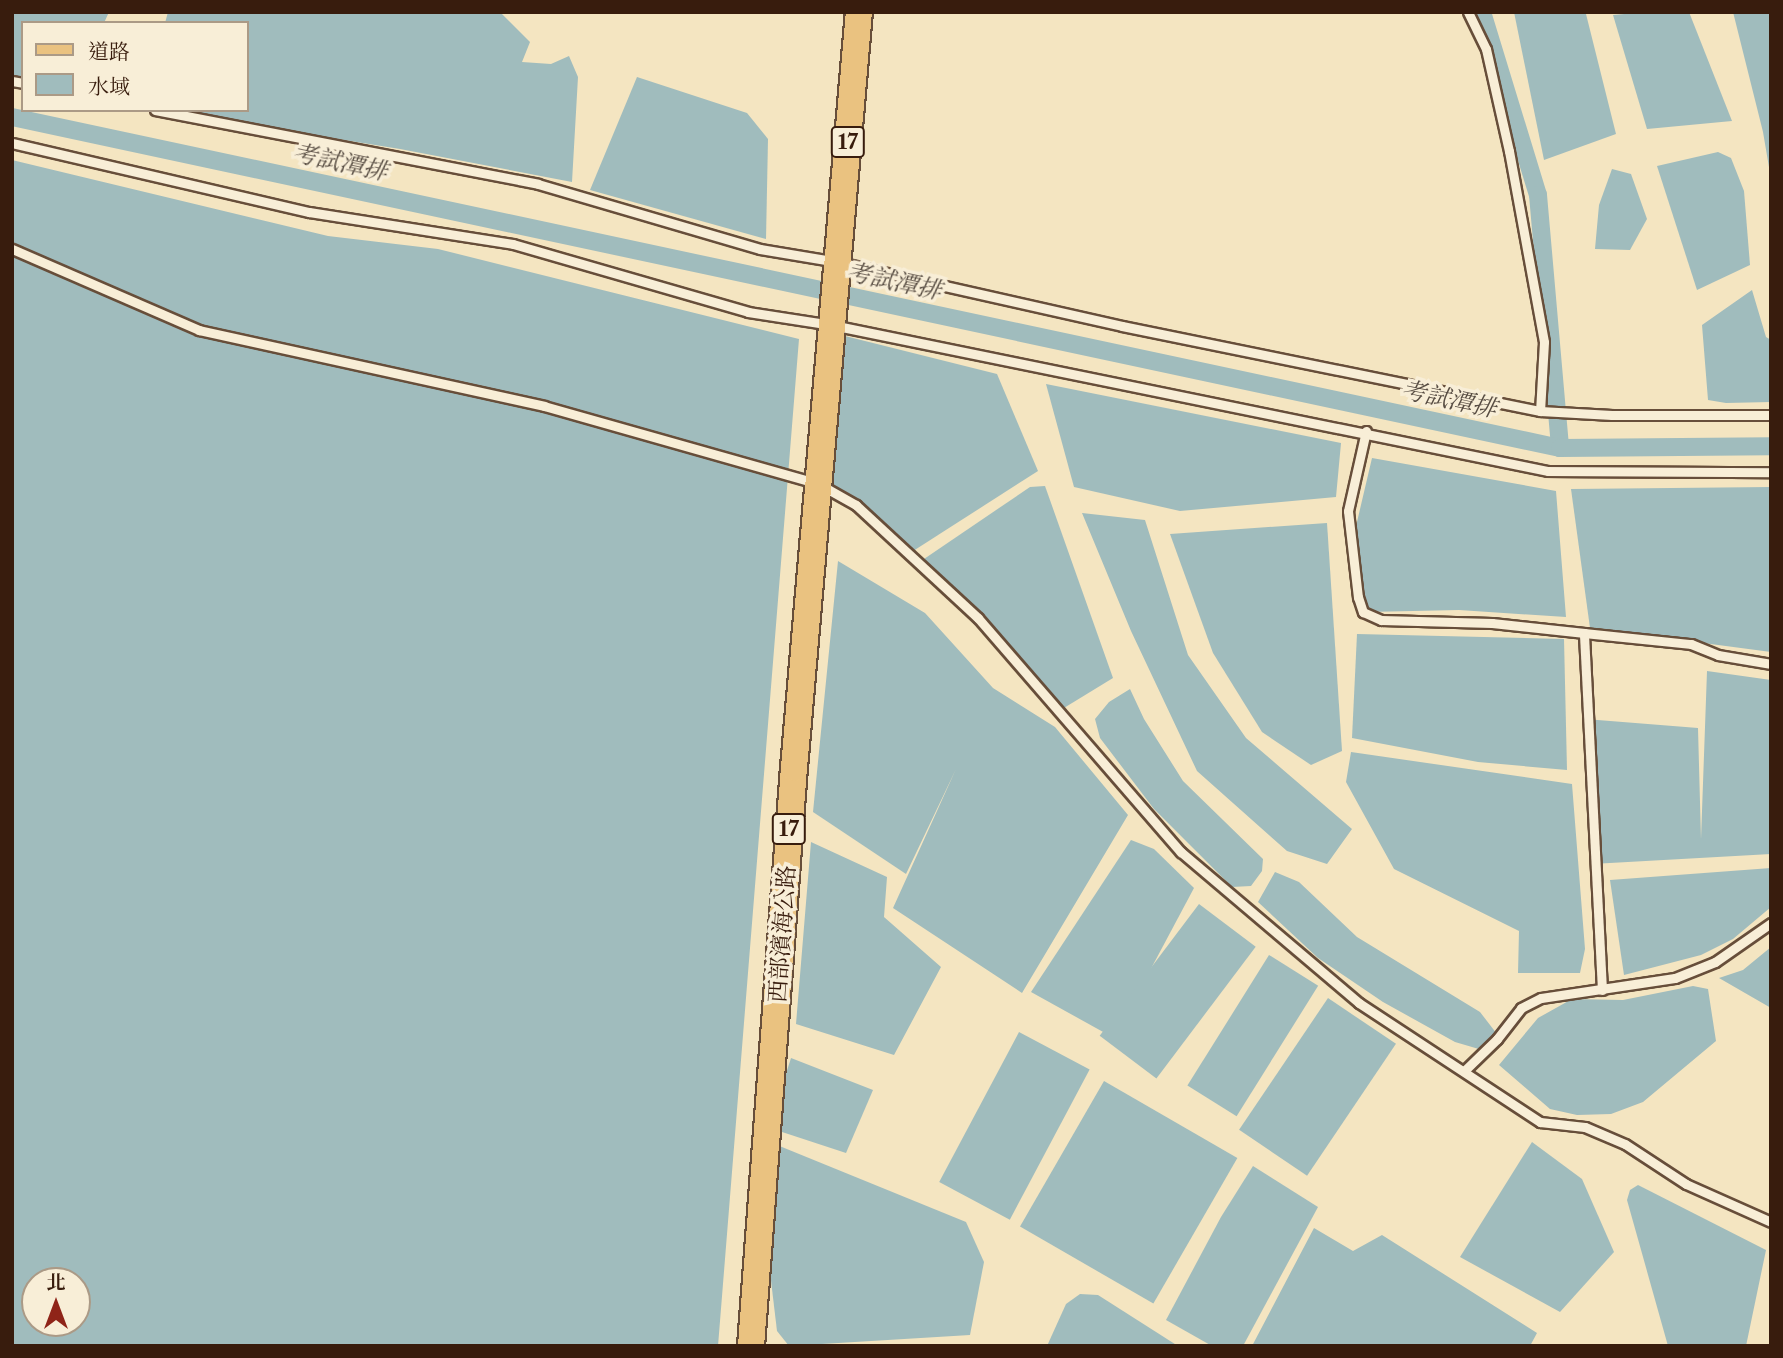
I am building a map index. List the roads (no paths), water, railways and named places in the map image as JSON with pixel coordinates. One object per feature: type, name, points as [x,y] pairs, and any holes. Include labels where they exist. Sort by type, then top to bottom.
[{"type":"main road","name":"17","points":[[833,319],[859,12]]},
{"type":"main road","name":"西部濱海公路","points":[[751,1346],[817,483],[833,319]]},
{"type":"lane","points":[[1468,12],[1486,49],[1544,342],[1540,411]]},
{"type":"lane","points":[[165,112],[538,184],[760,249],[838,267],[1540,411],[1599,415],[1771,415]]},
{"type":"lane","points":[[12,143],[309,212],[513,244],[748,312],[833,319],[1548,471],[1771,472]]},
{"type":"lane","points":[[12,249],[199,330],[544,406],[817,483],[856,505],[978,618],[1181,852],[1359,1003],[1540,1122],[1585,1127],[1625,1144],[1686,1184],[1771,1222]]},
{"type":"lane","points":[[1366,431],[1348,511],[1358,597],[1363,612],[1381,620],[1492,623],[1691,644],[1718,654],[1771,664]]},
{"type":"lane","points":[[1584,634],[1602,990]]},
{"type":"lane","points":[[1464,1071],[1497,1039],[1521,1008],[1541,998],[1675,978],[1716,962],[1771,923]]},
{"type":"water","points":[[12,12],[109,12],[105,21],[21,21],[21,77],[12,74]]},
{"type":"water","points":[[168,12],[500,12],[530,42],[522,62],[551,64],[569,56],[578,77],[572,182],[400,149],[169,112],[248,112],[248,21],[166,21]]},
{"type":"water","points":[[1514,12],[1586,14],[1616,134],[1544,160]]},
{"type":"water","points":[[1689,12],[1732,121],[1647,129],[1613,15]]},
{"type":"water","points":[[1733,12],[1771,12],[1771,179],[1763,132]]},
{"type":"water","points":[[637,77],[747,113],[768,139],[766,239],[590,190]]},
{"type":"water","points":[[1718,152],[1731,158],[1744,191],[1750,265],[1697,290],[1657,166]]},
{"type":"water","points":[[12,160],[328,236],[438,249],[799,339],[718,1346],[12,1346]]},
{"type":"water","points":[[1612,169],[1631,174],[1647,219],[1630,250],[1595,249],[1599,205]]},
{"type":"water","points":[[1752,290],[1766,337],[1771,340],[1771,402],[1726,403],[1708,400],[1702,325]]},
{"type":"water","points":[[841,335],[997,374],[1038,471],[910,553],[833,487]]},
{"type":"water","points":[[1046,384],[1341,443],[1336,497],[1180,511],[1074,487]]},
{"type":"water","points":[[1372,458],[1556,491],[1566,617],[1459,610],[1367,612],[1353,539]]},
{"type":"water","points":[[1045,486],[1113,678],[1059,711],[924,559],[1030,487]]},
{"type":"water","points":[[1771,487],[1771,652],[1590,628],[1571,489]]},
{"type":"water","points":[[1082,513],[1145,520],[1188,655],[1246,738],[1352,829],[1327,864],[1287,851],[1197,771],[1131,631]]},
{"type":"water","points":[[1327,523],[1342,751],[1311,765],[1262,732],[1213,653],[1170,534]]},
{"type":"water","points":[[838,561],[925,613],[993,688],[1055,727],[1128,815],[1022,993],[893,908],[956,769],[906,874],[813,812]]},
{"type":"water","points":[[1357,634],[1564,639],[1567,770],[1478,762],[1352,738]]},
{"type":"water","points":[[1707,671],[1771,680],[1771,854],[1592,864],[1585,719],[1698,728],[1701,839]]},
{"type":"water","points":[[1130,689],[1144,719],[1183,781],[1263,859],[1262,871],[1251,886],[1232,887],[1154,809],[1100,738],[1095,719],[1109,702]]},
{"type":"water","points":[[1351,752],[1572,784],[1585,949],[1580,973],[1518,973],[1519,931],[1394,869],[1346,782]]},
{"type":"water","points":[[1131,840],[1154,849],[1194,888],[1114,1038],[1031,992]]},
{"type":"water","points":[[811,842],[887,877],[884,917],[941,967],[894,1055],[796,1024]]},
{"type":"water","points":[[1771,868],[1771,907],[1733,939],[1701,955],[1624,975],[1610,880]]},
{"type":"water","points":[[1275,872],[1299,882],[1357,937],[1480,1012],[1497,1034],[1489,1052],[1455,1042],[1383,1002],[1318,958],[1258,902]]},
{"type":"water","points":[[1199,904],[1256,947],[1156,1079],[1100,1036]]},
{"type":"water","points":[[1771,947],[1771,1008],[1719,978],[1743,970]]},
{"type":"water","points":[[1269,955],[1318,986],[1237,1116],[1187,1086]]},
{"type":"water","points":[[1693,986],[1708,989],[1716,1041],[1643,1102],[1611,1114],[1577,1115],[1550,1109],[1499,1065],[1538,1018],[1572,999],[1623,1000]]},
{"type":"water","points":[[1328,998],[1396,1044],[1307,1176],[1239,1130]]},
{"type":"water","points":[[1019,1032],[1090,1070],[1010,1220],[939,1182]]},
{"type":"water","points":[[791,1058],[873,1090],[846,1153],[779,1131],[784,1080]]},
{"type":"water","points":[[1104,1081],[1237,1158],[1153,1303],[1020,1226]]},
{"type":"water","points":[[1532,1142],[1582,1179],[1614,1252],[1560,1312],[1460,1257]]},
{"type":"water","points":[[777,1145],[966,1222],[984,1262],[970,1335],[789,1346],[777,1331],[767,1247]]},
{"type":"water","points":[[1253,1166],[1318,1207],[1243,1346],[1212,1346],[1166,1320],[1221,1217]]},
{"type":"water","points":[[1638,1185],[1766,1250],[1746,1346],[1668,1346],[1627,1200],[1630,1190]]},
{"type":"water","points":[[1314,1228],[1353,1251],[1382,1235],[1537,1333],[1530,1346],[1252,1346]]},
{"type":"water","points":[[1080,1294],[1098,1295],[1178,1346],[1047,1346],[1066,1304]]},
{"type":"waterway","points":[[1482,12],[1538,195],[1560,448]]},
{"type":"waterway","name":"考試潭排","points":[[12,117],[1560,448],[1771,446]]}]
